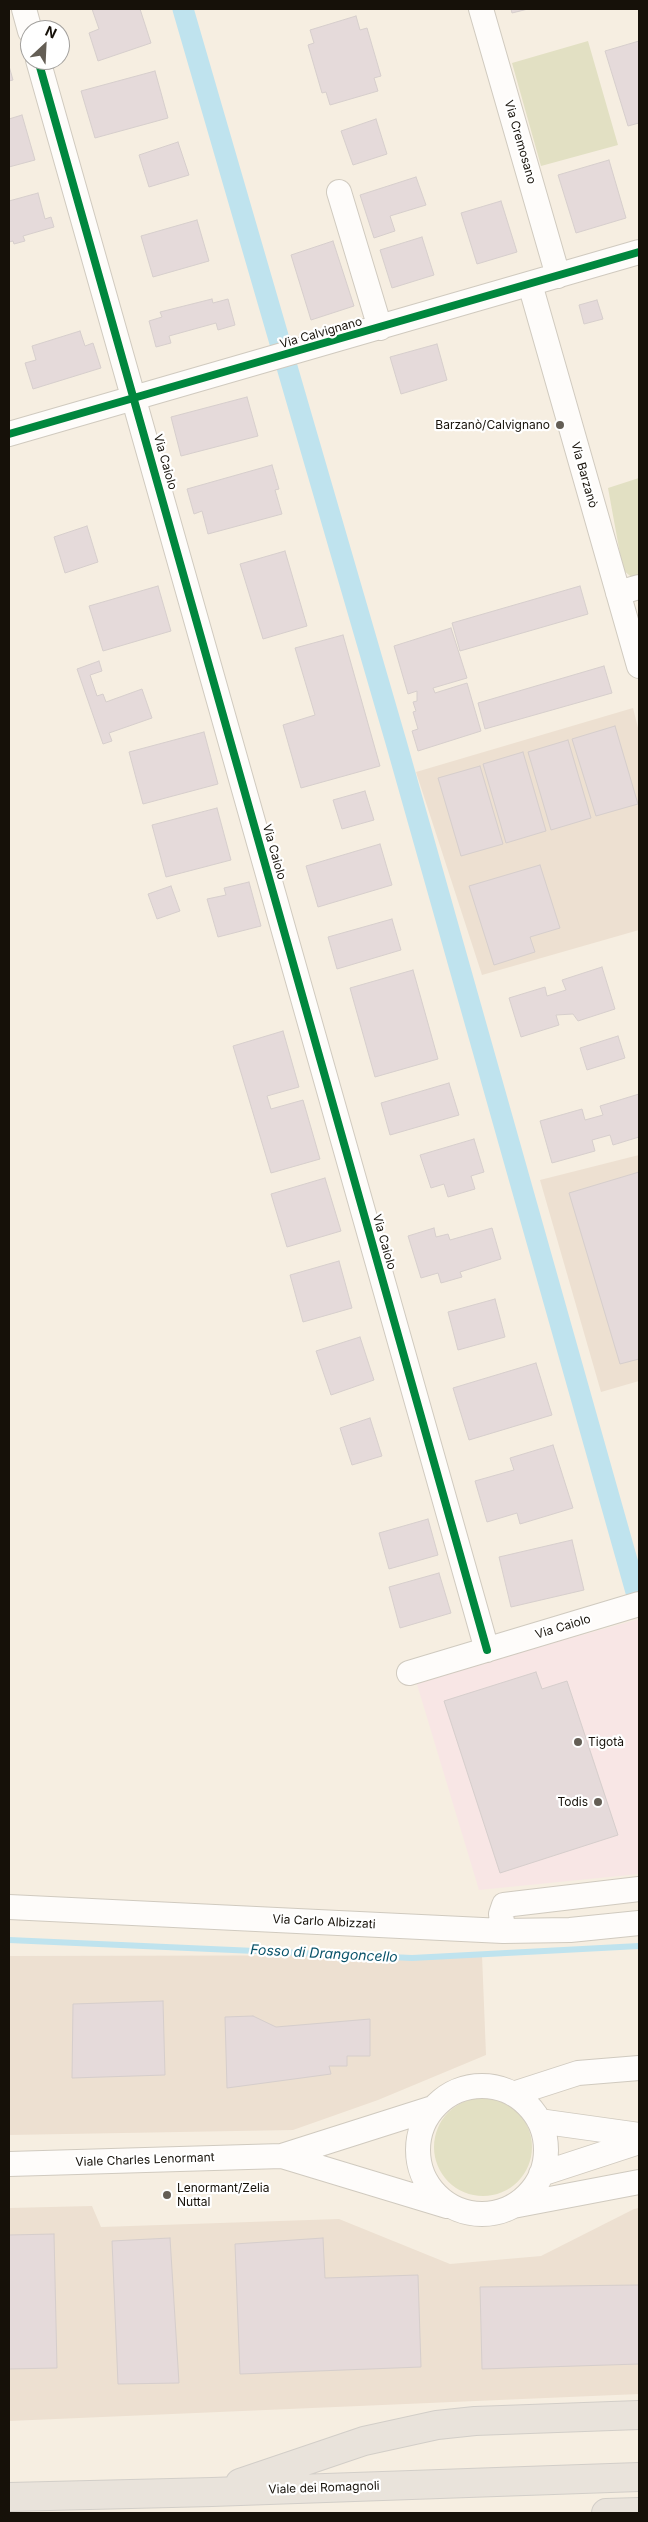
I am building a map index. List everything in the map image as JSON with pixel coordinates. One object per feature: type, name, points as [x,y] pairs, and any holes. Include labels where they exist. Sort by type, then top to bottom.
[{"type":"main road","points":[[212,2492],[382,2436],[437,2425],[491,2420],[639,2415]]},
{"type":"main road","name":"Viale dei Romagnoli","points":[[9,2497],[639,2477]]},
{"type":"main road","points":[[606,2513],[639,2512]]},
{"type":"street","name":"Via Cremosano","points":[[481,9],[558,276]]},
{"type":"street","name":"Via Caiolo","points":[[41,70],[135,397],[487,1650]]},
{"type":"street","name":"Via Calvignano","points":[[339,192],[380,328]]},
{"type":"street","name":"Via Calvignano","points":[[9,434],[639,252]]},
{"type":"street","name":"Via Barzanò","points":[[530,284],[628,590],[639,666]]},
{"type":"street","name":"Via Caiolo","points":[[409,1673],[639,1604]]},
{"type":"street","points":[[502,1931],[501,1914],[504,1904],[639,1889]]},
{"type":"street","name":"Via Carlo Albizzati","points":[[9,1907],[502,1931],[570,1930],[639,1923]]},
{"type":"street","points":[[513,2094],[578,2073],[639,2068]]},
{"type":"street","points":[[512,2207],[534,2187],[541,2174],[546,2156],[545,2138],[539,2121],[528,2106],[513,2094],[492,2087],[470,2087],[450,2094],[433,2108],[422,2125],[417,2145],[419,2165],[427,2183],[440,2198],[457,2209],[475,2214],[494,2213],[512,2207],[639,2182]]},
{"type":"street","name":"Viale Charles Lenormant","points":[[9,2164],[282,2156],[433,2108]]},
{"type":"street","points":[[539,2121],[639,2135]]},
{"type":"street","points":[[541,2174],[639,2142]]},
{"type":"street","name":"Viale Charles Lenormant","points":[[282,2156],[457,2209]]},
{"type":"shaded area","points":[[588,41],[618,145],[541,166],[512,63]]},
{"type":"shaded area","points":[[639,478],[639,579],[635,580],[623,570],[608,488]]},
{"type":"shaded area","points":[[633,708],[639,732],[639,930],[482,975],[416,772]]},
{"type":"shaded area","points":[[639,1155],[639,1381],[601,1392],[540,1180]]},
{"type":"shaded area","points":[[639,1619],[639,1874],[479,1890],[416,1681]]},
{"type":"shaded area","points":[[482,1955],[486,2055],[378,2100],[293,2130],[9,2135],[9,1956]]},
{"type":"shaded area","points":[[483,2098],[502,2101],[518,2112],[529,2128],[532,2147],[529,2166],[518,2182],[502,2193],[483,2196],[464,2193],[448,2182],[437,2166],[434,2147],[437,2128],[448,2112],[464,2101]]},
{"type":"shaded area","points":[[92,2206],[101,2227],[339,2219],[450,2264],[541,2256],[639,2208],[639,2394],[9,2421],[9,2208]]},
{"type":"building","points":[[92,9],[140,9],[151,43],[98,61],[89,33],[99,29]]},
{"type":"building","points":[[511,9],[528,9],[512,13]]},
{"type":"building","points":[[356,16],[360,30],[367,28],[381,76],[374,78],[378,91],[330,105],[326,92],[322,93],[308,45],[314,43],[310,30]]},
{"type":"building","points":[[639,41],[639,123],[628,126],[605,51]]},
{"type":"building","points":[[9,66],[13,80],[9,81]]},
{"type":"building","points":[[155,71],[168,118],[95,138],[81,91]]},
{"type":"building","points":[[22,115],[35,160],[9,167],[9,119]]},
{"type":"building","points":[[376,119],[387,154],[353,165],[341,131]]},
{"type":"building","points":[[178,142],[189,175],[149,187],[139,155]]},
{"type":"building","points":[[609,160],[626,218],[576,233],[558,175]]},
{"type":"building","points":[[416,177],[426,205],[390,216],[395,231],[374,238],[360,195]]},
{"type":"building","points":[[38,193],[45,219],[51,217],[54,227],[23,236],[25,241],[14,244],[13,241],[9,242],[9,201]]},
{"type":"building","points":[[501,201],[517,252],[477,264],[461,213]]},
{"type":"building","points":[[197,220],[209,261],[153,277],[141,236]]},
{"type":"building","points":[[422,237],[434,275],[392,288],[380,250]]},
{"type":"building","points":[[333,241],[354,306],[311,320],[291,255]]},
{"type":"building","points":[[212,299],[213,303],[228,299],[235,325],[218,330],[216,323],[169,336],[171,343],[156,347],[149,321],[162,317],[160,312]]},
{"type":"building","points":[[597,300],[603,319],[584,324],[579,305]]},
{"type":"building","points":[[80,331],[85,346],[93,343],[101,368],[33,389],[25,363],[36,360],[32,346]]},
{"type":"building","points":[[437,344],[447,380],[401,394],[390,357]]},
{"type":"building","points":[[247,397],[258,436],[181,456],[171,417]]},
{"type":"building","points":[[272,465],[279,489],[275,490],[282,514],[208,534],[202,511],[194,514],[187,489]]},
{"type":"building","points":[[87,526],[98,562],[65,573],[54,537]]},
{"type":"building","points":[[285,551],[307,626],[263,639],[240,564]]},
{"type":"building","points":[[158,586],[171,631],[103,651],[89,606]]},
{"type":"building","points":[[580,586],[588,614],[460,651],[452,623]]},
{"type":"building","points":[[451,628],[467,678],[433,688],[435,693],[467,683],[481,731],[418,751],[412,731],[418,729],[413,712],[416,711],[413,702],[417,701],[417,691],[408,694],[394,646]]},
{"type":"building","points":[[343,635],[380,766],[301,788],[283,725],[315,715],[295,648]]},
{"type":"building","points":[[99,661],[102,671],[90,675],[97,696],[103,694],[106,702],[142,689],[152,718],[109,733],[112,741],[103,744],[77,669]]},
{"type":"building","points":[[604,666],[612,693],[485,729],[478,703]]},
{"type":"building","points":[[615,726],[638,804],[596,816],[572,739]]},
{"type":"building","points":[[204,732],[218,784],[143,804],[129,752]]},
{"type":"building","points":[[568,740],[591,818],[551,830],[528,752]]},
{"type":"building","points":[[523,752],[546,831],[506,843],[483,764]]},
{"type":"building","points":[[480,766],[503,844],[461,856],[438,778]]},
{"type":"building","points":[[365,791],[374,820],[342,829],[333,800]]},
{"type":"building","points":[[217,808],[231,860],[166,877],[152,825]]},
{"type":"building","points":[[380,844],[392,885],[318,907],[306,866]]},
{"type":"building","points":[[540,865],[560,928],[530,937],[535,952],[494,965],[469,886]]},
{"type":"building","points":[[249,882],[261,926],[218,937],[207,899],[226,895],[224,888]]},
{"type":"building","points":[[171,886],[180,911],[157,919],[148,894]]},
{"type":"building","points":[[392,919],[401,950],[337,969],[328,937]]},
{"type":"building","points":[[602,967],[615,1009],[578,1021],[573,1014],[556,1015],[559,1025],[521,1037],[509,998],[545,987],[547,996],[566,990],[562,980]]},
{"type":"building","points":[[413,970],[438,1059],[375,1077],[350,988]]},
{"type":"building","points":[[283,1031],[299,1087],[267,1096],[271,1109],[303,1100],[320,1159],[271,1173],[233,1046]]},
{"type":"building","points":[[618,1036],[625,1058],[587,1070],[580,1048]]},
{"type":"building","points":[[449,1083],[459,1115],[390,1135],[381,1103]]},
{"type":"building","points":[[639,1094],[639,1137],[613,1145],[610,1135],[592,1140],[595,1151],[552,1163],[540,1121],[582,1109],[585,1120],[603,1115],[600,1106]]},
{"type":"building","points":[[474,1139],[484,1172],[471,1176],[475,1189],[448,1197],[444,1184],[431,1188],[420,1155]]},
{"type":"building","points":[[639,1172],[639,1359],[620,1364],[569,1193]]},
{"type":"building","points":[[325,1178],[341,1231],[287,1247],[271,1194]]},
{"type":"building","points":[[434,1228],[436,1237],[448,1234],[450,1240],[492,1228],[501,1259],[460,1272],[462,1277],[441,1283],[438,1273],[421,1278],[408,1236]]},
{"type":"building","points":[[339,1261],[352,1308],[303,1322],[290,1275]]},
{"type":"building","points":[[495,1299],[505,1337],[458,1350],[448,1312]]},
{"type":"building","points":[[360,1337],[374,1380],[331,1395],[316,1351]]},
{"type":"building","points":[[536,1363],[552,1415],[469,1440],[453,1388]]},
{"type":"building","points":[[370,1418],[382,1456],[352,1465],[340,1428]]},
{"type":"building","points":[[553,1445],[573,1508],[520,1524],[517,1513],[487,1522],[475,1481],[514,1470],[510,1458]]},
{"type":"building","points":[[428,1519],[438,1555],[389,1569],[379,1533]]},
{"type":"building","points":[[572,1540],[584,1590],[511,1607],[499,1557]]},
{"type":"building","points":[[439,1573],[451,1613],[400,1628],[389,1587]]},
{"type":"building","points":[[536,1672],[542,1689],[567,1681],[618,1835],[500,1873],[444,1701]]},
{"type":"building","points":[[163,2001],[165,2075],[72,2078],[73,2004]]},
{"type":"building","points":[[253,2016],[276,2027],[370,2019],[370,2056],[347,2056],[347,2066],[329,2066],[331,2074],[227,2088],[225,2017]]},
{"type":"building","points":[[54,2234],[57,2368],[9,2369],[9,2235]]},
{"type":"building","points":[[170,2238],[179,2383],[118,2384],[112,2241]]},
{"type":"building","points":[[323,2238],[325,2278],[418,2275],[421,2367],[240,2374],[235,2244]]},
{"type":"building","points":[[639,2285],[639,2364],[482,2369],[480,2287]]},
{"type":"waterway","points":[[183,9],[396,742],[636,1592]]},
{"type":"waterway","name":"Fosso di Drangoncello","points":[[9,1940],[412,1958],[639,1946]]},
{"type":"cycle path","points":[[41,70],[487,1650]]},
{"type":"cycle path","points":[[9,434],[639,252]]},
{"type":"place","name":"Barzanò/Calvignano","points":[[560,425]]},
{"type":"place","name":"Tigotà","points":[[578,1742]]},
{"type":"place","name":"Todis","points":[[598,1802]]},
{"type":"place","name":"Lenormant/Zelia Nuttal","points":[[167,2195]]}]
